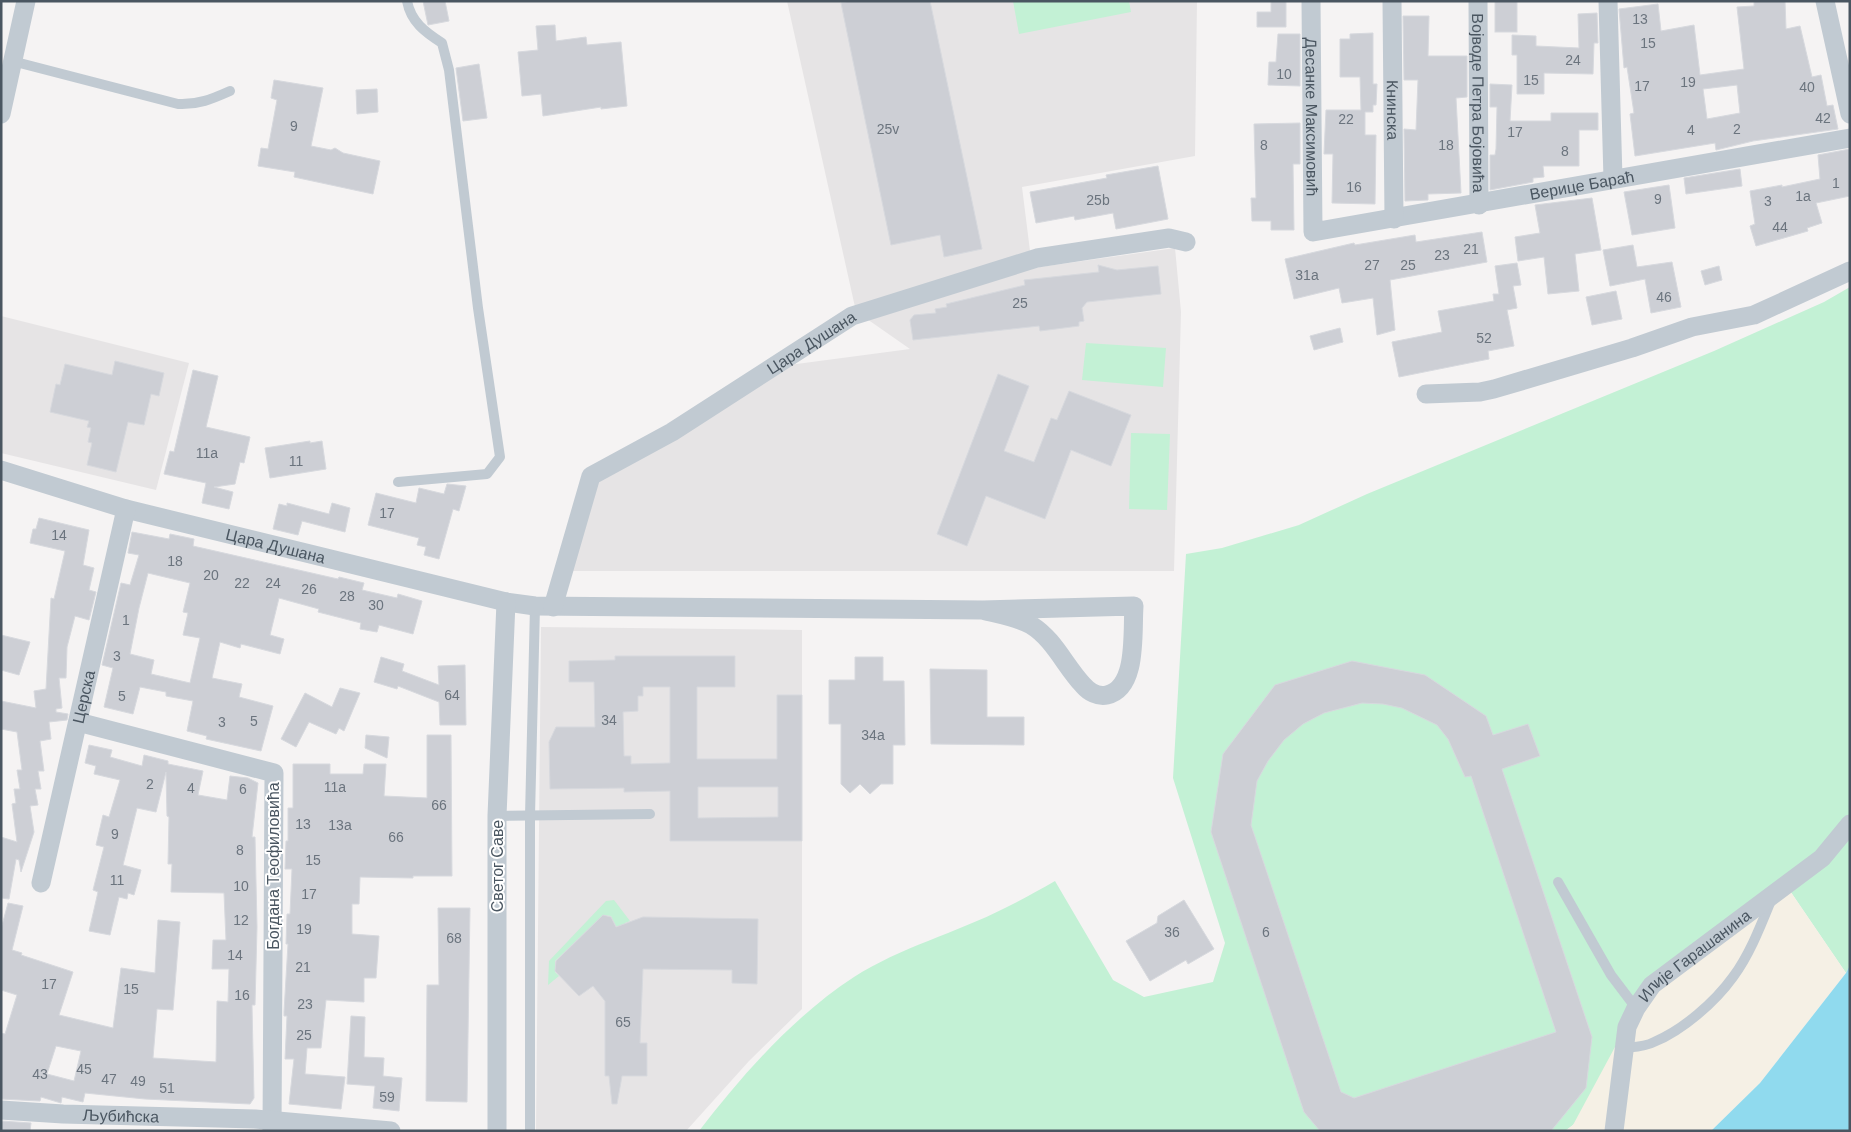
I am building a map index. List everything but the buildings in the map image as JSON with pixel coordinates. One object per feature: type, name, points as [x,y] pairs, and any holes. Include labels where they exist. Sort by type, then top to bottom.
[{"type":"street","points":[[1,114],[7,60],[26,1]]},
{"type":"street","name":"Десанке Максимовић","points":[[1311,1],[1313,232]]},
{"type":"street","name":"Книнска","points":[[1392,1],[1394,219]]},
{"type":"street","name":"Војводе Петра Бојовића","points":[[1478,1],[1479,205]]},
{"type":"street","points":[[1608,1],[1613,179]]},
{"type":"street","points":[[1825,1],[1850,114]]},
{"type":"street","name":"Верице Бараћ","points":[[1313,232],[1479,205],[1613,179],[1850,138]]},
{"type":"street","name":"Цара Душана","points":[[544,606],[591,476],[672,432],[852,316],[1037,258],[1168,238],[1186,242]]},
{"type":"street","points":[[1426,394],[1480,392],[1494,389],[1632,348],[1692,327],[1754,315],[1850,271]]},
{"type":"street","name":"Цара Душана","points":[[1,470],[126,508],[506,602],[544,606],[983,610],[1134,606],[1129,674],[1122,686],[1114,693],[1104,696],[1093,694],[1084,686],[1054,645],[1030,624],[983,610]]},
{"type":"street","name":"Церска","points":[[41,884],[126,508]]},
{"type":"street","name":"Светог Саве","points":[[497,1131],[497,816],[506,602]]},
{"type":"street","name":"Богдана Теофиловића","points":[[78,722],[274,773],[272,1126]]},
{"type":"street","name":"Илије Гарашанина","points":[[1614,1131],[1627,1027],[1636,1008],[1652,985],[1822,858],[1850,824]]},
{"type":"street","name":"Љубићска","points":[[1,1110],[48,1122],[272,1126],[391,1131]]},
{"type":"lane","points":[[398,482],[487,474],[500,457],[478,308],[449,70],[442,43],[423,31],[409,12],[407,1]]},
{"type":"lane","points":[[7,60],[178,104],[191,105],[208,101],[230,91]]},
{"type":"lane","name":"Светог Саве","points":[[530,1131],[530,816],[544,606]]},
{"type":"lane","points":[[497,816],[650,814]]},
{"type":"lane","points":[[1558,882],[1611,975],[1636,1008]]},
{"type":"lane","points":[[1624,1048],[1654,1042],[1679,1028],[1733,978],[1745,959],[1774,893]]},
{"type":"shaded area","points":[[787,1],[1197,1],[1195,156],[1022,187],[1030,251],[855,307]]},
{"type":"shaded area","points":[[1175,248],[1181,312],[1174,571],[571,571],[595,484],[789,365],[910,349],[867,319],[1033,268]]},
{"type":"shaded area","points":[[1,316],[189,363],[156,490],[1,453]]},
{"type":"shaded area","points":[[541,627],[802,630],[802,1009],[749,1061],[686,1131],[536,1131]]},
{"type":"green space","points":[[1013,1],[1129,1],[1131,12],[1019,34]]},
{"type":"green space","points":[[1850,287],[1850,965],[1846,973],[1786,885],[1573,1125],[1565,1131],[699,1131],[751,1068],[790,1028],[854,977],[891,957],[1018,902],[1055,881],[1113,980],[1144,997],[1213,982],[1225,943],[1173,778],[1186,554],[1222,548],[1299,525],[1367,494],[1714,351],[1824,302]]},
{"type":"green space","points":[[1086,343],[1166,348],[1163,387],[1082,380]]},
{"type":"green space","points":[[1131,433],[1170,434],[1167,510],[1129,509]]},
{"type":"green space","points":[[614,900],[630,921],[625,923],[625,926],[616,926],[611,916],[603,915],[555,961],[555,972],[559,976],[548,985],[549,961],[606,901]]},
{"type":"sand","points":[[1786,885],[1846,973],[1760,1083],[1711,1131],[1565,1131],[1573,1125],[1636,1008]]},
{"type":"water","points":[[1850,965],[1850,1131],[1711,1131],[1760,1083],[1846,973]]}]
